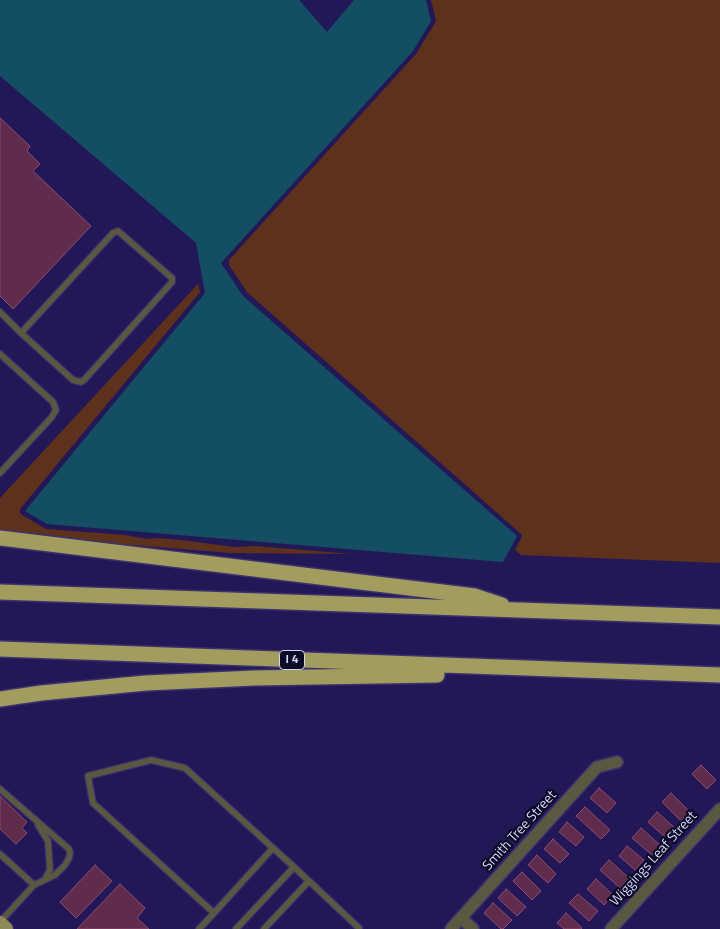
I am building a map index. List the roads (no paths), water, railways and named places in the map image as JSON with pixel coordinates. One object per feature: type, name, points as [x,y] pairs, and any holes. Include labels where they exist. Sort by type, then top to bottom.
[{"type":"highway","points":[[0,538],[475,596],[520,610]]},
{"type":"highway","points":[[0,592],[720,617]]},
{"type":"highway","name":"I 4","points":[[0,649],[720,675]]},
{"type":"highway","points":[[4,698],[146,683],[254,678],[584,671]]},
{"type":"main road","points":[[0,923],[6,929]]},
{"type":"street","name":"Smith Tree Street","points":[[452,929],[598,767],[617,762]]},
{"type":"street","name":"Wiggings Leaf Street","points":[[611,929],[720,809]]},
{"type":"street","points":[[461,918],[472,929]]},
{"type":"lane","points":[[0,312],[21,332],[72,380],[81,382],[172,282],[172,278],[118,231],[113,233],[21,332]]},
{"type":"lane","points":[[0,354],[53,402],[56,410],[52,418],[0,473]]},
{"type":"lane","points":[[214,913],[93,803],[88,776],[151,760],[185,768],[310,881],[358,929]]},
{"type":"lane","points":[[0,789],[69,849],[70,853],[65,866],[55,875],[34,885],[0,923]]},
{"type":"lane","points":[[34,819],[48,841],[50,870],[44,881]]},
{"type":"lane","points":[[199,929],[273,848]]},
{"type":"lane","points":[[0,854],[34,885]]},
{"type":"lane","points":[[236,929],[294,867]]},
{"type":"lane","points":[[264,929],[310,881]]},
{"type":"water","points":[[0,0],[299,0],[327,32],[354,0],[426,0],[431,21],[413,51],[221,263],[243,296],[517,536],[503,562],[47,524],[25,511],[205,293],[196,243],[0,76]]}]
